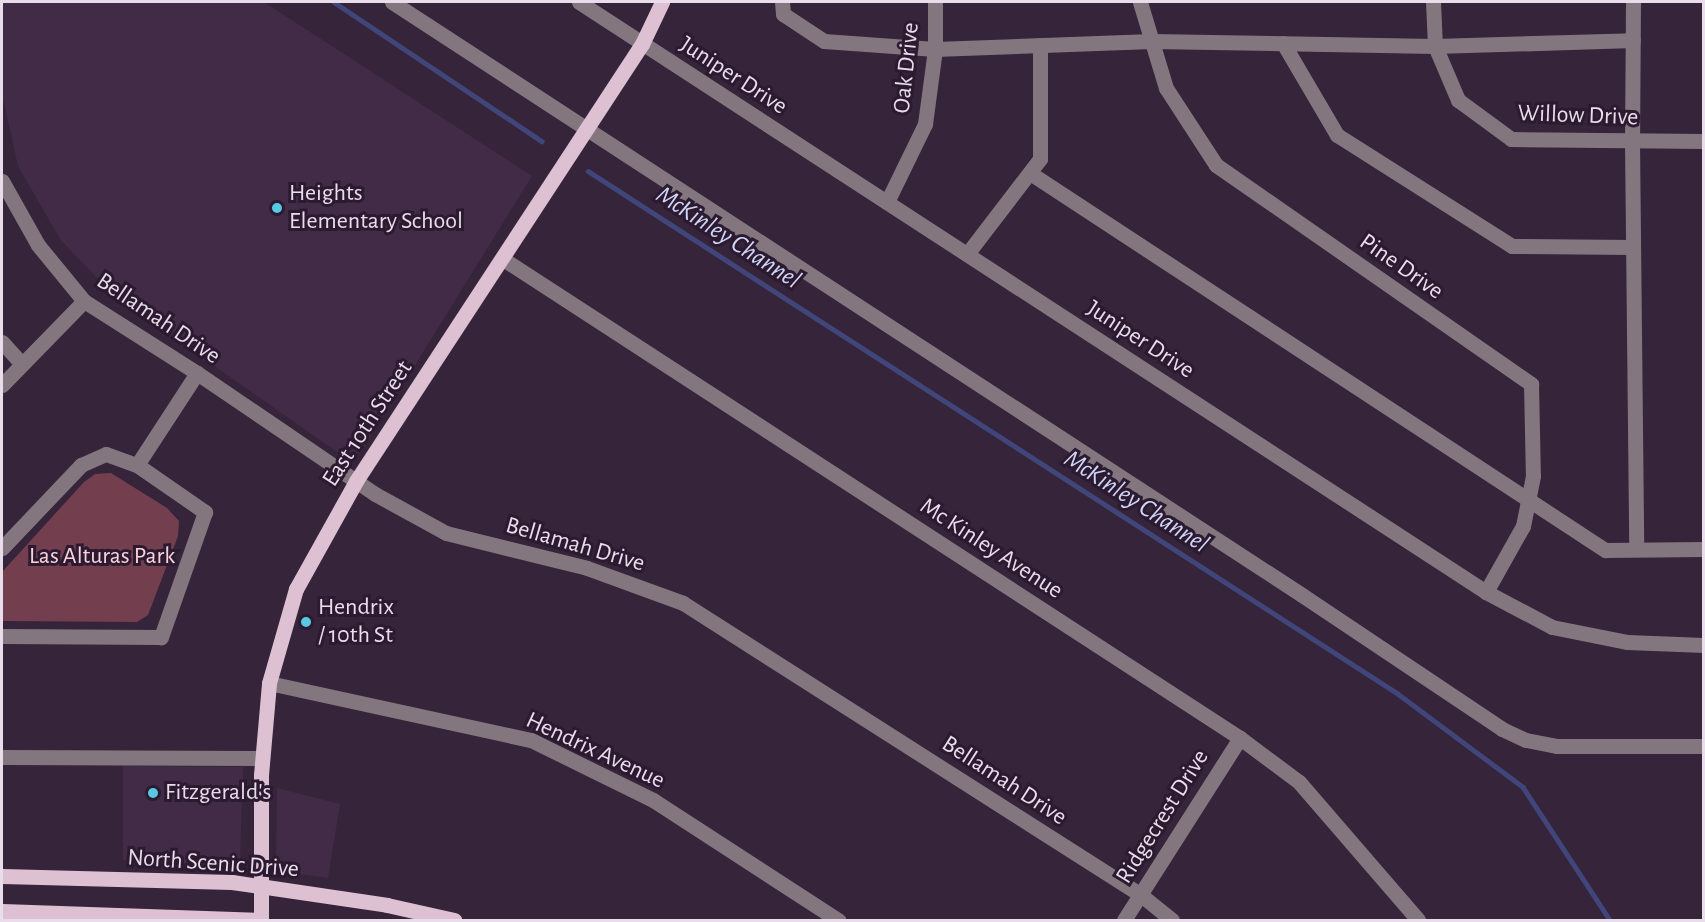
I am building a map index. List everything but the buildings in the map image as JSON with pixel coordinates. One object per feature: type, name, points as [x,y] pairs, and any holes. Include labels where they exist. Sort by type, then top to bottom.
[{"type":"main road","name":"East 10th Street","points":[[261,921],[262,758],[269,683],[296,589],[356,481],[642,44],[662,2]]},
{"type":"main road","name":"North Scenic Drive","points":[[2,876],[262,885],[387,905],[454,921]]},
{"type":"main road","points":[[2,911],[261,921]]},
{"type":"street","points":[[392,2],[1302,595],[1502,729],[1526,740],[1557,746],[1704,746]]},
{"type":"street","name":"Juniper Drive","points":[[579,2],[1486,592],[1552,627],[1627,642],[1704,645]]},
{"type":"street","points":[[782,2],[783,14],[824,41],[935,49],[1152,40],[1435,46],[1633,40]]},
{"type":"street","name":"Oak Drive","points":[[886,202],[925,124],[935,49],[935,2]]},
{"type":"street","name":"Pine Drive","points":[[1140,2],[1166,88],[1216,165],[1531,384],[1533,476],[1523,526],[1486,592]]},
{"type":"street","name":"Willow Drive","points":[[1433,2],[1435,46],[1458,100],[1511,139],[1704,141]]},
{"type":"street","points":[[1634,2],[1632,141],[1636,549]]},
{"type":"street","points":[[1283,43],[1337,135],[1512,246],[1633,248]]},
{"type":"street","points":[[967,254],[1040,159],[1040,45]]},
{"type":"street","points":[[1030,173],[1605,550],[1704,549]]},
{"type":"street","name":"Bellamah Drive","points":[[2,181],[38,245],[84,301],[197,373],[356,481],[446,533],[587,568],[683,603],[1141,895],[1172,921]]},
{"type":"street","name":"Mc Kinley Avenue","points":[[503,259],[1240,738],[1299,783],[1418,921]]},
{"type":"street","points":[[2,385],[84,301]]},
{"type":"street","points":[[2,342],[22,364]]},
{"type":"street","points":[[137,465],[197,373]]},
{"type":"street","points":[[2,548],[81,465],[106,454],[137,465],[205,512],[161,637],[2,636]]},
{"type":"street","name":"Hendrix Avenue","points":[[269,683],[531,740],[652,800],[838,921]]},
{"type":"street","name":"Ridgecrest Drive","points":[[1124,921],[1240,738]]},
{"type":"street","points":[[2,757],[262,758]]},
{"type":"shaded area","name":"Heights Elementary School","points":[[2,2],[264,2],[532,176],[360,454],[344,457],[112,294],[60,239],[18,166],[2,94]]},
{"type":"shaded area","points":[[123,766],[243,767],[240,862],[235,868],[123,860]]},
{"type":"shaded area","points":[[277,788],[340,804],[328,878],[283,872],[276,867]]},
{"type":"green space","name":"Las Alturas Park","points":[[111,473],[167,508],[179,521],[178,536],[148,615],[137,622],[2,621],[2,572],[84,482],[95,474]]},
{"type":"waterway","name":"McKinley Channel","points":[[334,2],[542,141]]},
{"type":"waterway","name":"McKinley Channel","points":[[588,171],[1397,693],[1523,787],[1610,920]]},
{"type":"place","name":"Heights Elementary School","points":[[277,208]]},
{"type":"place","name":"Hendrix / 10th St","points":[[306,622]]},
{"type":"place","name":"Fitzgerald's","points":[[153,793]]}]
